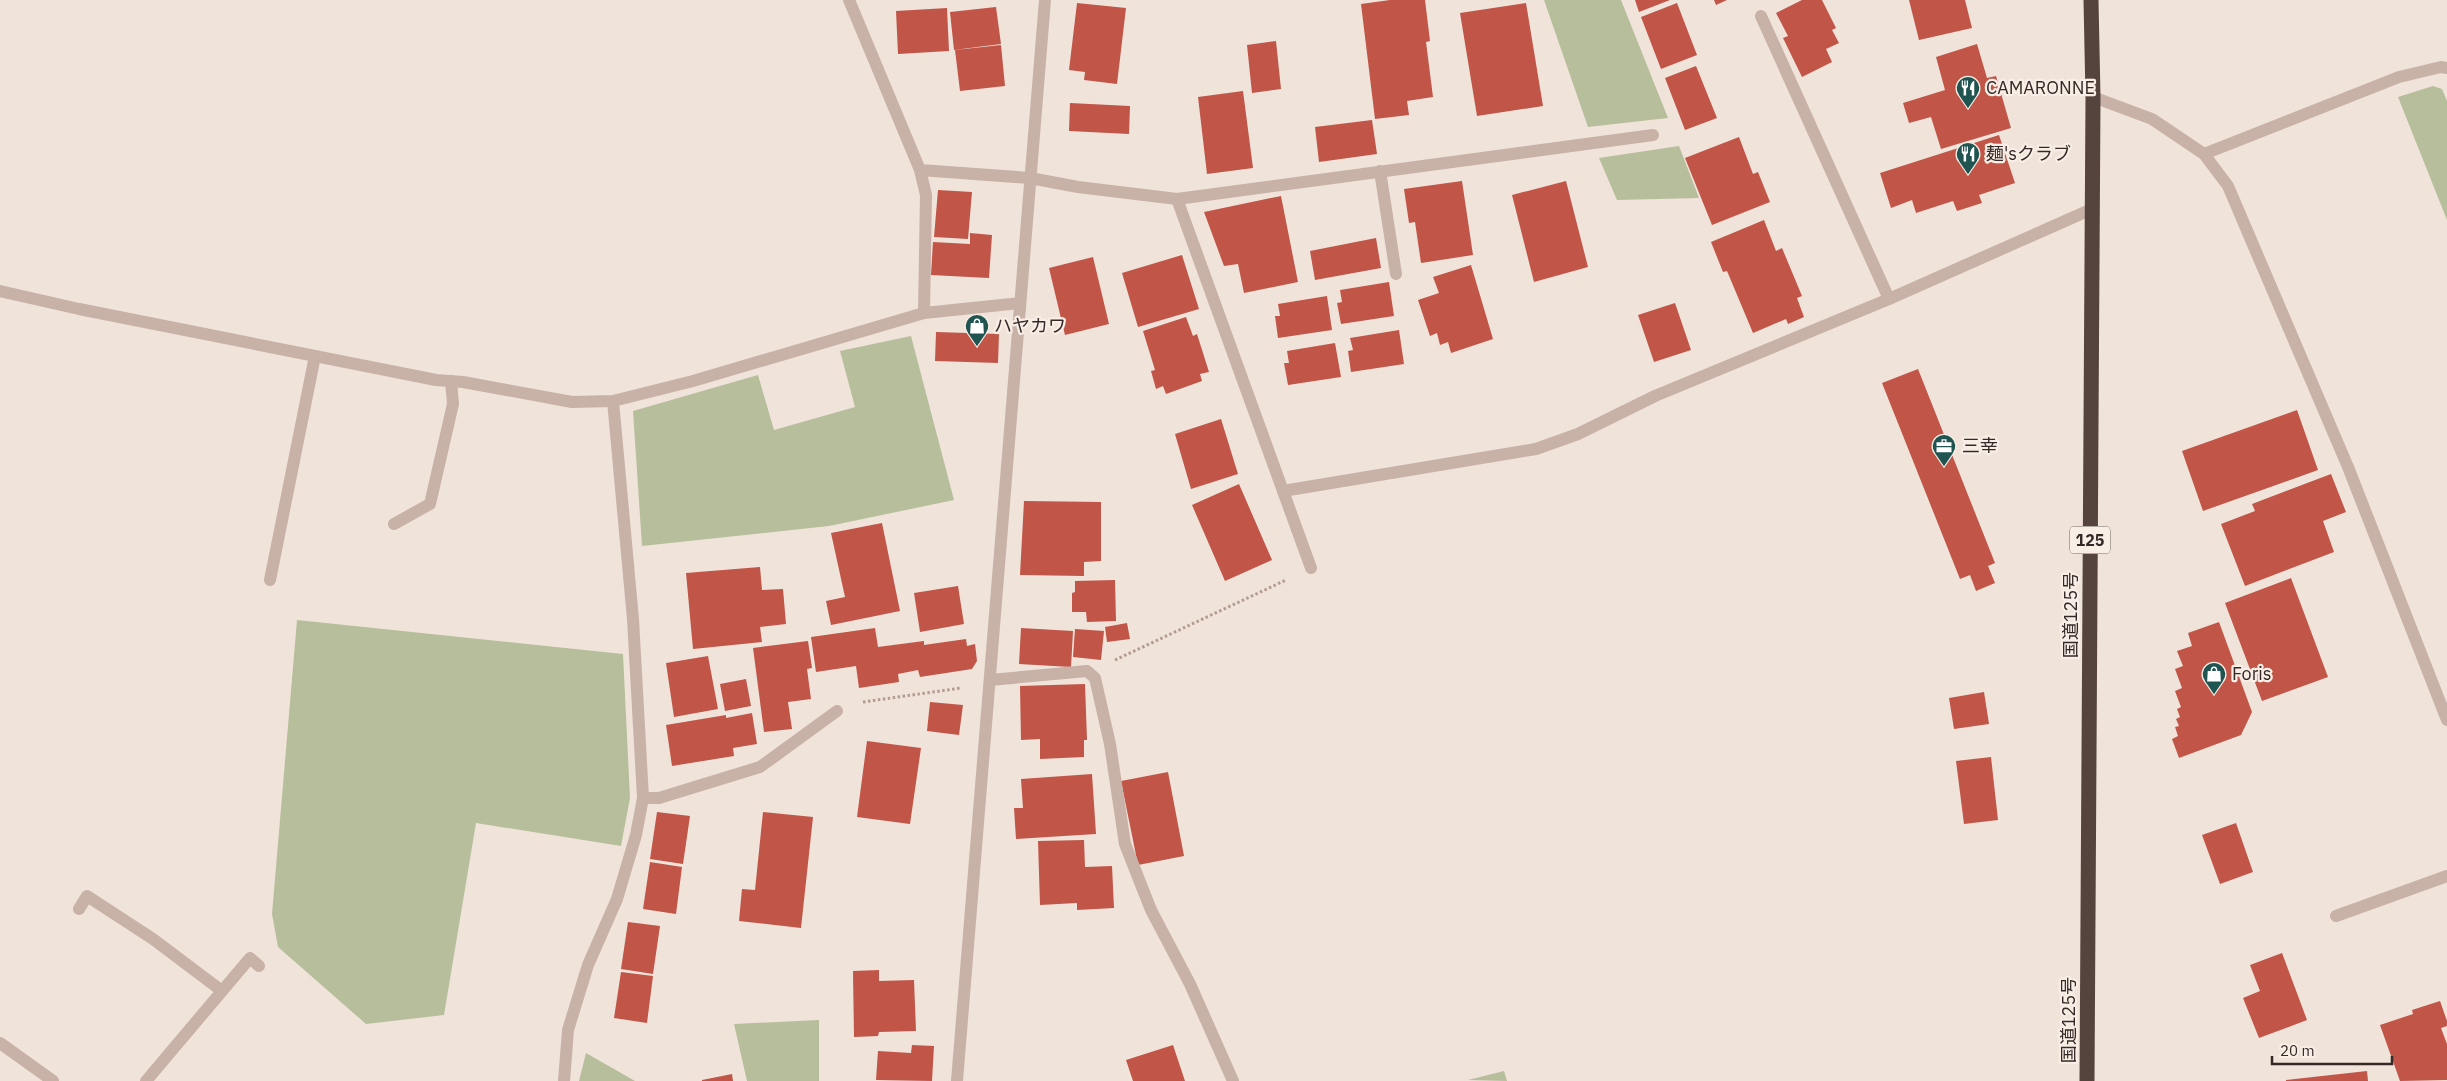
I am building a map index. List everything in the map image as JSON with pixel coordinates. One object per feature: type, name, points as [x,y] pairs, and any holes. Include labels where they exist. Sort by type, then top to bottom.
[{"type":"highway","name":"国道125号","points":[[2087,1081],[2093,97],[2091,0]]},
{"type":"street","points":[[849,0],[920,170],[926,195],[924,313]]},
{"type":"street","points":[[957,1081],[1045,0]]},
{"type":"street","points":[[1761,16],[1889,299]]},
{"type":"street","points":[[2204,154],[2399,77],[2441,67],[2447,68]]},
{"type":"street","points":[[2093,97],[2152,119],[2204,154],[2228,186],[2348,467],[2447,720]]},
{"type":"street","points":[[920,170],[1030,178],[1078,187],[1177,199],[1653,135]]},
{"type":"street","points":[[1380,171],[1396,274]]},
{"type":"street","points":[[1177,199],[1311,568]]},
{"type":"street","points":[[1282,491],[1536,449],[1578,434],[1655,396],[1889,299],[2092,210]]},
{"type":"street","points":[[0,291],[79,309],[436,380],[572,402],[613,401],[693,381],[924,313],[1020,303]]},
{"type":"street","points":[[270,580],[315,356]]},
{"type":"street","points":[[394,524],[430,504],[453,404],[451,381]]},
{"type":"street","points":[[564,1081],[568,1030],[588,965],[617,898],[636,835],[643,798],[633,619],[613,401]]},
{"type":"street","points":[[990,680],[1086,672],[1095,678],[1110,744],[1125,844],[1151,910],[1190,984],[1233,1081]]},
{"type":"street","points":[[643,798],[659,798],[760,767],[837,711]]},
{"type":"street","points":[[2336,916],[2447,876]]},
{"type":"street","points":[[78,909],[87,896],[153,939],[222,991]]},
{"type":"street","points":[[146,1081],[250,958],[259,966]]},
{"type":"street","points":[[0,1043],[53,1081]]},
{"type":"path","points":[[1086,672],[1142,649],[1311,568]]},
{"type":"path","points":[[837,711],[859,702],[968,687],[990,680]]},
{"type":"green space","points":[[1544,0],[1621,0],[1668,118],[1588,127]]},
{"type":"green space","points":[[2433,86],[2442,89],[2447,101],[2447,220],[2398,97]]},
{"type":"green space","points":[[1679,146],[1699,198],[1617,200],[1599,158]]},
{"type":"green space","points":[[911,336],[954,500],[829,526],[642,546],[633,411],[758,375],[774,430],[855,407],[840,351]]},
{"type":"green space","points":[[297,620],[623,654],[630,798],[621,846],[476,823],[444,1015],[366,1024],[278,947],[272,914]]},
{"type":"green space","points":[[819,1020],[819,1081],[747,1081],[734,1024]]},
{"type":"green space","points":[[586,1053],[635,1081],[579,1081]]},
{"type":"green space","points":[[1504,1071],[1507,1081],[1468,1080]]},
{"type":"building","points":[[1390,0],[1425,0],[1430,41],[1426,42],[1433,97],[1407,101],[1409,115],[1375,119],[1361,4]]},
{"type":"building","points":[[1635,0],[1670,0],[1639,12]]},
{"type":"building","points":[[1714,0],[1727,0],[1716,5]]},
{"type":"building","points":[[1802,0],[1822,0],[1836,28],[1832,30],[1839,43],[1826,49],[1832,62],[1802,77],[1783,38],[1788,36],[1776,13]]},
{"type":"building","points":[[1909,0],[1965,0],[1972,28],[1919,40]]},
{"type":"building","points":[[1077,3],[1126,8],[1117,84],[1084,80],[1085,72],[1069,70]]},
{"type":"building","points":[[1526,3],[1543,106],[1477,116],[1460,13]]},
{"type":"building","points":[[1677,3],[1697,55],[1661,69],[1641,17]]},
{"type":"building","points":[[996,7],[1001,44],[954,50],[950,12]]},
{"type":"building","points":[[947,8],[949,51],[898,54],[896,11]]},
{"type":"building","points":[[1276,41],[1281,89],[1252,93],[1247,45]]},
{"type":"building","points":[[1977,44],[1987,78],[1996,76],[2011,128],[1941,149],[1931,117],[1909,123],[1903,103],[1945,90],[1936,57]]},
{"type":"building","points":[[1001,45],[1005,86],[960,91],[955,50]]},
{"type":"building","points":[[1696,66],[1717,118],[1685,130],[1665,78]]},
{"type":"building","points":[[1243,91],[1253,168],[1207,174],[1198,97]]},
{"type":"building","points":[[1070,103],[1130,106],[1129,134],[1069,131]]},
{"type":"building","points":[[1372,120],[1377,154],[1319,162],[1315,127]]},
{"type":"building","points":[[1999,135],[2015,183],[1979,195],[1982,203],[1957,211],[1953,201],[1916,213],[1912,200],[1891,208],[1880,173]]},
{"type":"building","points":[[1739,137],[1753,174],[1758,172],[1770,202],[1712,225],[1685,158]]},
{"type":"building","points":[[1462,181],[1473,255],[1421,263],[1415,222],[1409,223],[1404,189]]},
{"type":"building","points":[[1566,181],[1588,267],[1534,282],[1512,195]]},
{"type":"building","points":[[938,190],[972,192],[968,239],[934,237]]},
{"type":"building","points":[[1281,196],[1298,282],[1244,293],[1238,264],[1224,266],[1204,212]]},
{"type":"building","points":[[1764,220],[1776,251],[1782,248],[1802,296],[1797,298],[1804,317],[1788,324],[1786,319],[1753,333],[1727,271],[1723,272],[1711,242]]},
{"type":"building","points":[[970,233],[992,235],[989,278],[931,275],[933,242],[970,244]]},
{"type":"building","points":[[1376,238],[1381,268],[1315,280],[1310,251]]},
{"type":"building","points":[[1182,255],[1199,309],[1138,327],[1122,273]]},
{"type":"building","points":[[1093,257],[1109,324],[1065,335],[1049,268]]},
{"type":"building","points":[[1471,265],[1493,339],[1451,353],[1448,342],[1440,345],[1437,333],[1430,336],[1418,300],[1439,293],[1433,277]]},
{"type":"building","points":[[1389,282],[1394,316],[1341,324],[1337,303],[1342,302],[1340,290]]},
{"type":"building","points":[[1327,296],[1332,330],[1278,338],[1275,316],[1280,316],[1278,304]]},
{"type":"building","points":[[1675,303],[1691,350],[1654,362],[1638,315]]},
{"type":"building","points":[[1186,317],[1193,336],[1197,334],[1209,372],[1200,374],[1202,381],[1166,394],[1163,386],[1156,389],[1151,371],[1155,370],[1143,331]]},
{"type":"building","points":[[1399,330],[1404,364],[1351,372],[1348,351],[1353,350],[1350,338]]},
{"type":"building","points":[[936,332],[999,334],[998,363],[935,361]]},
{"type":"building","points":[[1335,343],[1341,377],[1288,385],[1284,363],[1289,363],[1287,351]]},
{"type":"building","points":[[1918,369],[1995,563],[1988,566],[1995,583],[1976,591],[1970,575],[1960,579],[1882,383]]},
{"type":"building","points":[[2297,410],[2318,470],[2203,511],[2182,451]]},
{"type":"building","points":[[1221,419],[1238,474],[1191,489],[1175,434]]},
{"type":"building","points":[[2331,474],[2346,512],[2323,521],[2334,552],[2245,586],[2221,524],[2255,511],[2252,504]]},
{"type":"building","points":[[1239,484],[1272,560],[1225,581],[1192,505]]},
{"type":"building","points":[[1024,501],[1101,502],[1101,561],[1084,562],[1084,576],[1020,575]]},
{"type":"building","points":[[882,523],[900,611],[831,625],[826,601],[845,597],[831,533]]},
{"type":"building","points":[[760,567],[762,590],[783,589],[786,624],[760,627],[762,642],[693,649],[686,573]]},
{"type":"building","points":[[2291,578],[2328,677],[2262,701],[2225,603]]},
{"type":"building","points":[[1115,580],[1116,621],[1087,622],[1086,612],[1072,612],[1072,593],[1075,592],[1075,581]]},
{"type":"building","points":[[958,586],[964,624],[920,632],[914,593]]},
{"type":"building","points":[[2219,622],[2252,712],[2241,735],[2179,758],[2172,739],[2178,736],[2175,727],[2179,726],[2176,719],[2180,717],[2177,709],[2181,707],[2175,691],[2182,688],[2175,669],[2183,666],[2177,651],[2192,646],[2188,633]]},
{"type":"building","points":[[1127,623],[1130,639],[1107,642],[1105,627]]},
{"type":"building","points":[[875,628],[878,647],[924,641],[924,645],[966,639],[967,646],[975,644],[977,661],[972,669],[920,677],[918,670],[898,674],[899,682],[859,688],[856,666],[816,672],[811,637]]},
{"type":"building","points":[[1021,628],[1073,631],[1071,667],[1019,664]]},
{"type":"building","points":[[1075,629],[1104,631],[1101,660],[1073,657]]},
{"type":"building","points":[[808,641],[812,668],[807,669],[811,699],[788,702],[792,729],[764,732],[753,648]]},
{"type":"building","points":[[708,656],[718,709],[674,717],[666,663]]},
{"type":"building","points":[[746,679],[751,706],[725,711],[720,684]]},
{"type":"building","points":[[1085,684],[1087,740],[1084,740],[1084,757],[1040,759],[1040,739],[1021,740],[1020,686]]},
{"type":"building","points":[[1984,692],[1989,724],[1954,729],[1949,698]]},
{"type":"building","points":[[930,702],[963,705],[959,735],[927,731]]},
{"type":"building","points":[[752,713],[757,744],[733,748],[734,756],[672,766],[666,725],[726,715],[726,718]]},
{"type":"building","points":[[867,741],[921,748],[910,824],[857,817]]},
{"type":"building","points":[[1991,757],[1998,820],[1964,824],[1956,761]]},
{"type":"building","points":[[1168,772],[1184,856],[1138,865],[1121,781]]},
{"type":"building","points":[[1092,774],[1096,834],[1016,839],[1014,808],[1023,808],[1021,779]]},
{"type":"building","points":[[657,812],[690,816],[683,864],[650,859]]},
{"type":"building","points":[[763,812],[813,817],[801,928],[739,921],[742,889],[755,890]]},
{"type":"building","points":[[2236,823],[2253,872],[2220,884],[2202,835]]},
{"type":"building","points":[[1084,840],[1085,867],[1112,866],[1114,908],[1077,910],[1077,903],[1040,905],[1038,841]]},
{"type":"building","points":[[650,862],[682,867],[676,914],[643,909]]},
{"type":"building","points":[[628,922],[660,926],[653,974],[621,969]]},
{"type":"building","points":[[2282,953],[2307,1020],[2259,1038],[2243,998],[2260,991],[2250,965]]},
{"type":"building","points":[[879,970],[879,981],[914,980],[916,1031],[879,1032],[878,1036],[854,1037],[853,971]]},
{"type":"building","points":[[621,972],[653,976],[647,1023],[614,1018]]},
{"type":"building","points":[[2440,1001],[2447,1021],[2447,1026],[2441,1028],[2447,1044],[2447,1080],[2400,1081],[2380,1025],[2413,1014],[2412,1010]]},
{"type":"building","points":[[912,1045],[934,1046],[932,1081],[876,1080],[878,1051],[911,1053]]},
{"type":"building","points":[[1173,1045],[1185,1081],[1133,1081],[1126,1060]]},
{"type":"building","points":[[2367,1071],[2368,1081],[2286,1081],[2286,1080]]},
{"type":"building","points":[[732,1074],[733,1081],[702,1081],[702,1080]]},
{"type":"place","name":"CAMARONNE","points":[[1968,109]]},
{"type":"place","name":"麺'sクラブ","points":[[1968,175]]},
{"type":"place","name":"ハヤカワ","points":[[977,347]]},
{"type":"place","name":"三幸","points":[[1944,467]]},
{"type":"place","name":"Foris","points":[[2214,695]]}]
